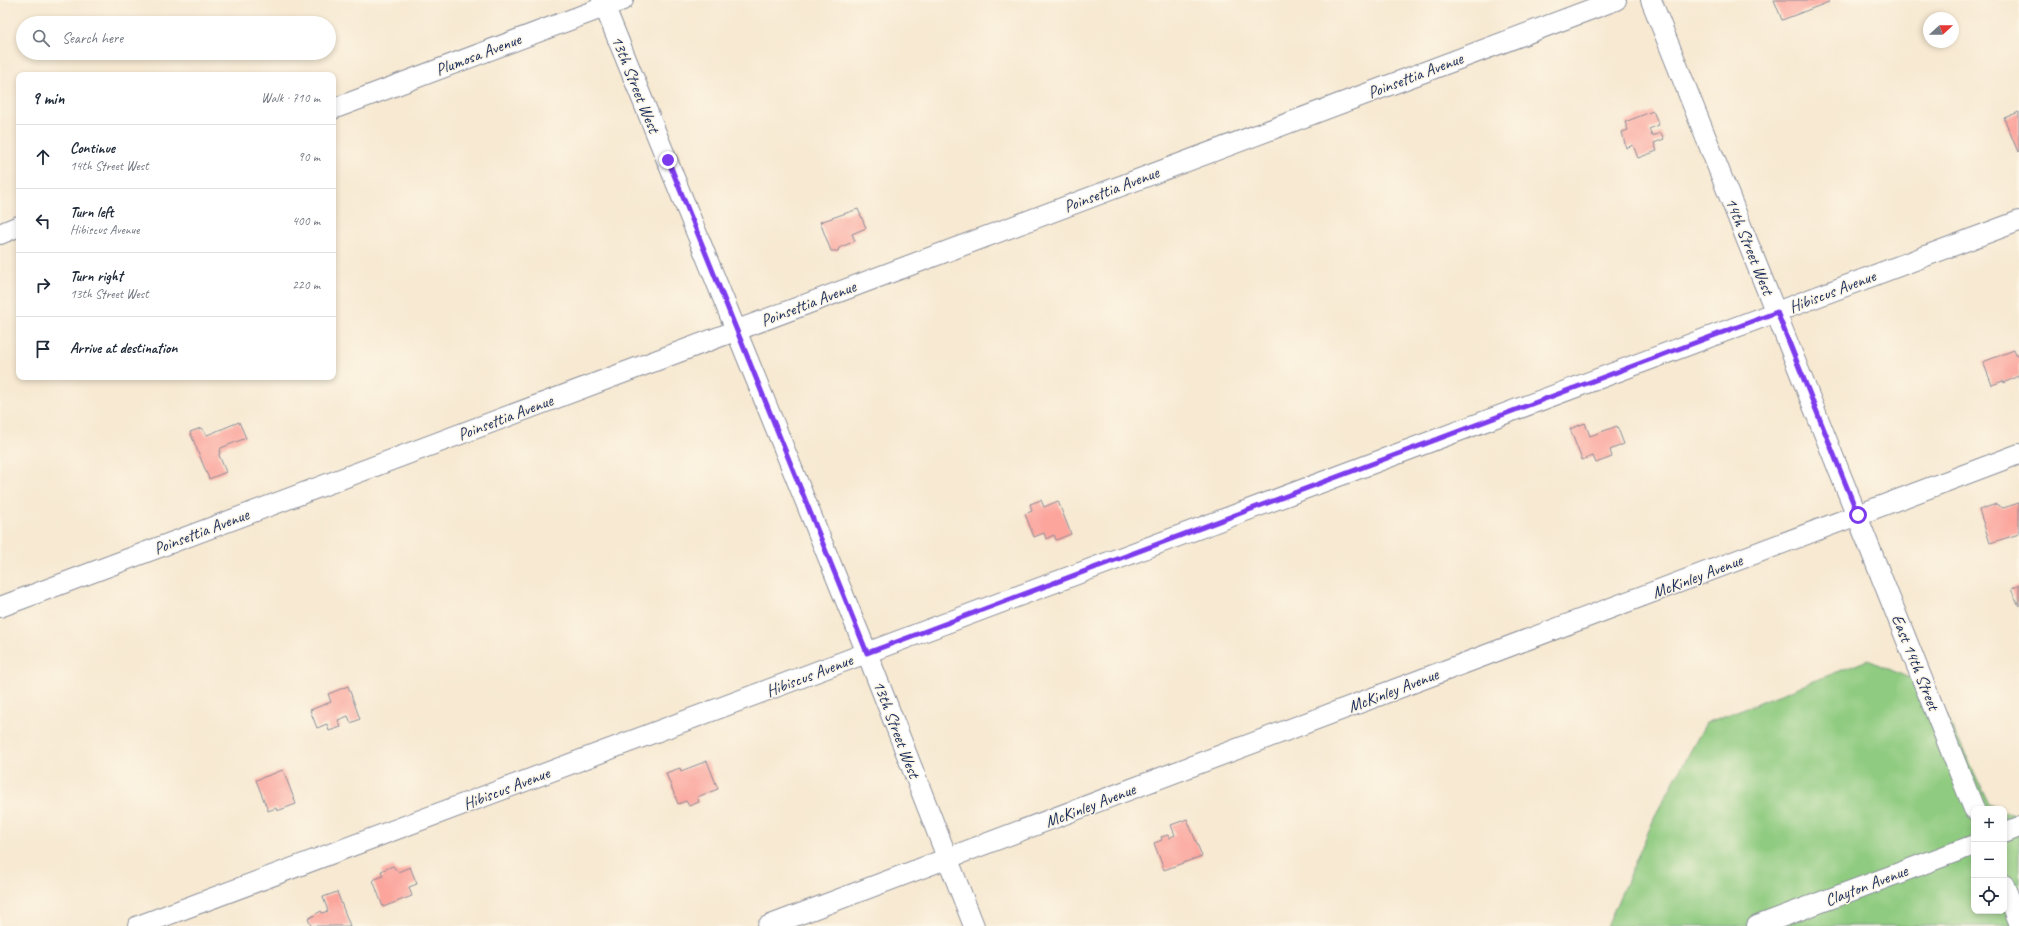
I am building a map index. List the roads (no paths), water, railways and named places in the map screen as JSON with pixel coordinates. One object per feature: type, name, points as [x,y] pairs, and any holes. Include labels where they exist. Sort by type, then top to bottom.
[{"type":"street","name":"Plumosa Avenue","points":[[336,108],[603,4],[623,0]]},
{"type":"street","name":"Poinsettia Avenue","points":[[0,606],[1616,0]]},
{"type":"street","name":"14th Street West","points":[[1651,0],[1858,515]]},
{"type":"street","name":"13th Street West","points":[[603,4],[867,653],[974,926]]},
{"type":"street","name":"Hibiscus Avenue","points":[[138,926],[2019,221]]},
{"type":"street","points":[[0,234],[16,227]]},
{"type":"street","name":"McKinley Avenue","points":[[768,926],[2019,454]]},
{"type":"street","name":"East 14th Street","points":[[1858,515],[1973,806]]},
{"type":"street","points":[[2007,832],[2019,827]]},
{"type":"street","name":"Clayton Avenue","points":[[1757,926],[1971,846]]},
{"type":"street","points":[[2007,893],[2019,923]]}]
